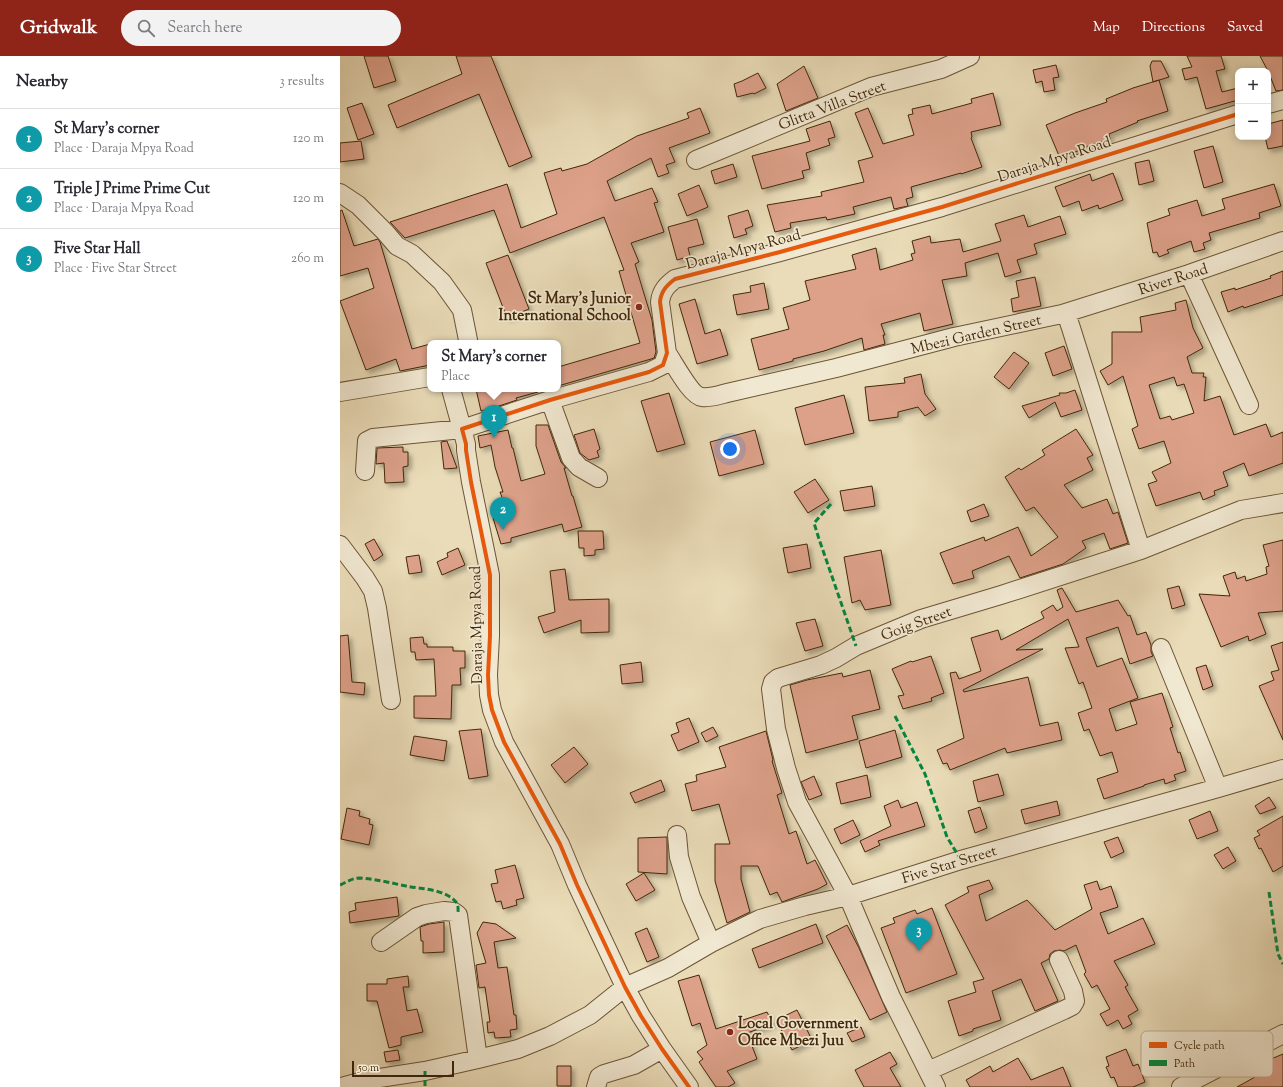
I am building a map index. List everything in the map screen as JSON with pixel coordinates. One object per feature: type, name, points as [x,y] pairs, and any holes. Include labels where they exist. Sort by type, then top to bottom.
[{"type":"street","name":"Glitta Villa Street","points":[[696,160],[871,87],[941,70],[970,56]]},
{"type":"street","points":[[1271,103],[1283,100]]},
{"type":"street","name":"Daraja Mpya Road","points":[[667,353],[660,296],[668,284],[675,279],[780,252],[942,207],[1235,115]]},
{"type":"street","points":[[340,193],[358,204],[397,246],[412,254],[442,282],[462,310],[468,340]]},
{"type":"street","name":"River Road","points":[[1062,314],[1189,274],[1283,241]]},
{"type":"street","points":[[1189,274],[1249,405]]},
{"type":"street","name":"Mbezi Garden Street","points":[[667,353],[692,391],[700,397],[712,397],[727,392],[836,368],[954,337],[1062,314],[1068,319],[1070,324],[1141,550]]},
{"type":"street","points":[[365,471],[367,441],[373,438],[462,429],[550,400],[649,372],[663,365],[667,353]]},
{"type":"street","points":[[340,392],[427,378]]},
{"type":"street","name":"Daraja Mpya Road","points":[[452,392],[466,444],[474,495],[490,575],[490,636],[488,675],[489,695],[492,710],[504,742],[560,844],[576,886],[625,987],[662,1049],[689,1087]]},
{"type":"street","points":[[550,400],[571,458],[579,467],[598,478]]},
{"type":"street","name":"Goig Street","points":[[848,896],[798,802],[790,781],[776,729],[771,689],[773,682],[778,678],[821,665],[856,646],[921,619],[1141,550],[1241,510],[1283,503]]},
{"type":"street","points":[[340,545],[373,591],[391,700]]},
{"type":"street","points":[[1161,648],[1218,788]]},
{"type":"street","name":"Five Star Street","points":[[341,1087],[367,1080],[425,1070],[518,1049],[550,1036],[590,1015],[625,987],[668,968],[711,943],[760,920],[805,906],[848,896],[961,860],[1283,769]]},
{"type":"street","points":[[677,835],[679,857],[691,896],[711,943]]},
{"type":"street","points":[[848,896],[891,997],[936,1087]]},
{"type":"street","points":[[381,942],[417,917],[444,911],[454,912],[458,915],[478,1059]]},
{"type":"street","points":[[928,1070],[1072,1006],[1075,1000],[1073,991],[1059,960]]},
{"type":"street","points":[[1273,1039],[1283,1034]]},
{"type":"street","points":[[596,1087],[600,1077],[604,1074],[634,1065],[662,1049]]},
{"type":"street","points":[[1180,1087],[1199,1077]]},
{"type":"building","points":[[364,56],[388,56],[396,81],[374,88]]},
{"type":"building","points":[[456,56],[491,56],[532,157],[509,167],[479,94],[397,128],[388,105],[462,74]]},
{"type":"building","points":[[1187,56],[1221,56],[1225,69],[1216,71],[1222,92],[1235,89],[1235,101],[1206,109],[1197,77],[1185,80],[1182,69],[1192,67]]},
{"type":"building","points":[[1260,56],[1283,56],[1283,90],[1276,91],[1271,78],[1271,68],[1266,68]]},
{"type":"building","points":[[1152,61],[1161,61],[1169,77],[1153,82],[1150,66]]},
{"type":"building","points":[[1056,65],[1059,77],[1053,78],[1055,90],[1044,92],[1042,81],[1036,83],[1033,70]]},
{"type":"building","points":[[804,66],[818,98],[786,111],[777,84]]},
{"type":"building","points":[[758,73],[766,88],[754,94],[737,97],[734,84]]},
{"type":"building","points":[[1159,80],[1168,111],[1137,121],[1138,122],[1109,134],[1110,139],[1079,149],[1080,150],[1060,158],[1046,125],[1107,102],[1106,99],[1133,88]]},
{"type":"building","points":[[993,93],[1001,125],[971,132],[971,138],[982,167],[911,187],[913,197],[906,199],[908,206],[894,209],[891,197],[853,207],[855,214],[827,220],[826,217],[790,223],[791,228],[775,232],[767,205],[822,196],[821,192],[864,182],[858,161],[873,157],[855,113],[868,108],[883,144],[914,135],[908,115],[913,114],[912,109],[930,105],[932,114],[972,103],[971,99]]},
{"type":"building","points":[[362,103],[374,134],[358,140],[347,108]]},
{"type":"building","points":[[700,108],[710,133],[669,148],[675,162],[666,165],[669,173],[658,177],[651,158],[607,181],[615,201],[652,188],[658,202],[654,203],[664,232],[631,243],[639,262],[635,264],[652,320],[656,352],[654,358],[561,385],[561,366],[640,343],[619,271],[624,270],[604,217],[510,253],[494,210],[405,238],[390,222],[507,184],[521,228],[557,214],[544,173],[561,168],[562,171],[587,164],[637,136],[689,118],[687,113]]},
{"type":"building","points":[[1283,120],[1283,146],[1268,149],[1266,140],[1271,140],[1271,123]]},
{"type":"building","points":[[830,121],[835,137],[828,139],[830,145],[806,153],[810,169],[802,171],[804,178],[762,189],[752,156],[810,141],[806,129]]},
{"type":"building","points":[[361,141],[364,159],[340,162],[340,143]]},
{"type":"building","points":[[1213,146],[1223,182],[1204,188],[1194,151]]},
{"type":"building","points":[[1149,160],[1154,181],[1139,185],[1135,163]]},
{"type":"building","points":[[733,164],[737,177],[715,184],[711,171]]},
{"type":"building","points":[[1113,173],[1123,200],[1099,209],[1098,205],[1082,211],[1079,201],[1063,207],[1055,187],[1090,174],[1092,181]]},
{"type":"building","points":[[1274,184],[1281,206],[1259,213],[1260,218],[1209,233],[1211,240],[1203,243],[1205,249],[1194,252],[1191,241],[1167,250],[1169,253],[1159,257],[1157,252],[1153,253],[1147,223],[1170,215],[1168,209],[1197,200],[1202,216],[1225,209],[1222,199]]},
{"type":"building","points":[[699,185],[708,207],[687,216],[678,194]]},
{"type":"building","points":[[342,210],[354,246],[378,239],[380,242],[412,349],[427,345],[427,366],[400,371],[396,359],[366,370],[340,301],[374,288],[368,268],[340,276],[340,211]]},
{"type":"building","points":[[748,210],[753,226],[745,229],[747,234],[734,238],[728,216]]},
{"type":"building","points":[[1024,215],[1028,227],[1060,216],[1066,234],[1034,244],[1037,254],[1017,260],[1021,272],[1005,277],[998,253],[965,263],[967,276],[942,280],[953,324],[924,331],[920,313],[881,324],[885,335],[883,335],[885,344],[864,350],[862,338],[824,351],[793,359],[793,361],[759,370],[751,339],[789,329],[783,308],[810,300],[805,281],[856,269],[852,255],[876,248],[880,270],[913,260],[911,254],[915,253],[912,241],[930,236],[931,243],[960,239],[963,252],[1001,241],[995,224]]},
{"type":"building","points":[[697,219],[704,244],[688,248],[690,256],[677,260],[668,227]]},
{"type":"building","name":"St Mary's Junior International School","points":[[508,255],[529,309],[507,318],[486,263]]},
{"type":"building","points":[[1283,271],[1283,295],[1244,308],[1243,306],[1228,312],[1221,292],[1235,288],[1235,290],[1271,278],[1270,276]]},
{"type":"building","points":[[1035,277],[1041,306],[1013,312],[1011,299],[1019,297],[1016,281]]},
{"type":"building","points":[[764,283],[769,309],[737,315],[733,295],[751,292],[750,286]]},
{"type":"building","points":[[695,299],[705,334],[720,329],[728,355],[697,364],[679,304]]},
{"type":"building","points":[[1186,300],[1193,328],[1203,348],[1187,357],[1192,373],[1204,373],[1203,377],[1206,377],[1204,401],[1220,396],[1234,435],[1266,424],[1271,437],[1283,432],[1283,463],[1249,476],[1244,463],[1223,472],[1228,486],[1214,491],[1215,495],[1203,500],[1200,492],[1156,506],[1148,484],[1157,481],[1152,472],[1171,463],[1164,441],[1139,449],[1132,429],[1138,426],[1123,376],[1108,385],[1100,371],[1112,364],[1112,332],[1142,332],[1140,317],[1176,310],[1175,303]],"holes":[[[1174,377],[1177,386],[1184,384],[1194,413],[1172,420],[1170,416],[1160,419],[1149,385]]]},
{"type":"building","points":[[1064,346],[1072,369],[1053,376],[1045,353]]},
{"type":"building","points":[[1014,352],[1029,363],[1009,389],[994,377]]},
{"type":"building","points":[[921,374],[925,394],[936,409],[925,416],[918,407],[898,412],[898,417],[869,421],[865,387],[905,383],[904,378]]},
{"type":"building","points":[[1075,390],[1082,410],[1061,417],[1055,402],[1029,418],[1022,406],[1060,395],[1059,393],[1066,393]]},
{"type":"building","points":[[477,392],[538,392],[516,398],[517,400],[481,411]]},
{"type":"building","points":[[669,393],[685,444],[657,452],[641,401]]},
{"type":"building","points":[[844,395],[854,433],[805,445],[795,408]]},
{"type":"building","points":[[536,425],[548,425],[561,462],[566,468],[564,468],[582,527],[564,532],[562,524],[511,538],[511,542],[501,544],[493,518],[509,516],[500,492],[503,492],[495,467],[491,445],[480,448],[478,436],[508,430],[521,481],[545,474],[536,446]]},
{"type":"building","points":[[594,429],[600,449],[597,451],[599,457],[589,460],[580,453],[574,435]]},
{"type":"building","points":[[1076,429],[1093,455],[1087,458],[1093,470],[1064,485],[1082,508],[1107,499],[1113,514],[1118,512],[1128,543],[1110,549],[1104,533],[1082,541],[1086,548],[1063,564],[1020,578],[1009,556],[972,571],[974,578],[953,584],[940,553],[984,537],[985,541],[1018,527],[1031,556],[1058,537],[1034,507],[1026,511],[1005,477],[1019,468],[1021,470],[1045,455],[1042,450]]},
{"type":"building","points":[[755,430],[764,464],[719,476],[710,442]]},
{"type":"building","points":[[447,441],[457,468],[444,469],[441,442]]},
{"type":"building","points":[[403,447],[403,452],[408,452],[408,466],[403,467],[404,482],[385,483],[384,463],[376,464],[377,448]]},
{"type":"building","points":[[815,479],[829,500],[808,513],[794,492]]},
{"type":"building","points":[[872,486],[875,506],[844,511],[840,491]]},
{"type":"building","points":[[984,504],[989,516],[971,522],[967,511]]},
{"type":"building","points":[[578,531],[603,531],[604,549],[595,550],[595,555],[584,556],[584,548],[579,548]]},
{"type":"building","points":[[374,539],[383,555],[374,561],[365,544]]},
{"type":"building","points":[[1283,540],[1283,611],[1258,613],[1266,634],[1249,641],[1248,636],[1221,647],[1199,594],[1230,596],[1223,576],[1235,572],[1237,579],[1245,576],[1246,581],[1267,574],[1266,567],[1269,566],[1263,545]]},
{"type":"building","points":[[807,544],[811,568],[788,573],[783,548]]},
{"type":"building","points":[[458,548],[465,565],[442,575],[437,562],[448,557],[447,553]]},
{"type":"building","points":[[881,550],[891,605],[865,610],[860,600],[852,603],[844,557]]},
{"type":"building","points":[[419,555],[422,572],[409,574],[406,557]]},
{"type":"building","points":[[565,569],[569,600],[609,599],[609,632],[581,633],[581,620],[544,633],[538,617],[555,612],[550,571]]},
{"type":"building","points":[[1179,586],[1185,605],[1172,609],[1167,589]]},
{"type":"building","points":[[1062,588],[1076,612],[1118,600],[1128,616],[1130,615],[1137,635],[1146,632],[1153,656],[1130,664],[1118,627],[1086,638],[1097,667],[1122,658],[1138,698],[1109,709],[1116,731],[1137,724],[1130,702],[1162,693],[1173,727],[1170,728],[1178,753],[1180,752],[1186,771],[1174,775],[1176,780],[1165,784],[1164,779],[1104,799],[1097,779],[1118,772],[1112,752],[1100,756],[1089,729],[1084,731],[1078,713],[1092,708],[1083,682],[1079,684],[1065,648],[1079,647],[1068,619],[1016,650],[1043,649],[963,690],[964,692],[1028,677],[1040,726],[1058,722],[1062,740],[1007,753],[1005,748],[950,770],[947,763],[943,764],[937,750],[964,738],[950,673],[956,672],[959,679],[981,671],[971,638],[998,630],[1001,640],[1044,618],[1041,612],[1053,605],[1057,611],[1063,607],[1057,590]]},
{"type":"building","points":[[815,619],[823,646],[805,651],[796,623]]},
{"type":"building","points":[[348,635],[352,682],[365,683],[364,695],[340,692],[340,636]]},
{"type":"building","points":[[423,637],[424,644],[427,644],[427,647],[453,647],[453,651],[465,651],[465,668],[460,668],[461,685],[452,685],[451,719],[414,718],[414,696],[436,696],[434,659],[416,660],[415,652],[411,652],[410,638]]},
{"type":"building","points":[[1283,642],[1283,740],[1259,686],[1274,680],[1271,672],[1279,670],[1271,646]]},
{"type":"building","points":[[931,656],[944,693],[931,698],[932,701],[903,709],[898,696],[904,695],[892,669],[911,661],[912,662]]},
{"type":"building","points":[[641,662],[643,682],[622,684],[620,665]]},
{"type":"building","points":[[1206,665],[1213,686],[1203,690],[1196,668]]},
{"type":"building","points":[[870,670],[880,709],[852,716],[858,739],[806,753],[790,685],[842,673],[843,677]]},
{"type":"building","points":[[689,718],[699,742],[678,751],[671,735],[679,732],[676,723]]},
{"type":"building","points":[[713,727],[718,736],[706,742],[701,733]]},
{"type":"building","points":[[481,729],[488,776],[469,779],[459,731]]},
{"type":"building","points":[[895,730],[902,757],[866,768],[859,741]]},
{"type":"building","points":[[766,731],[772,761],[782,793],[777,795],[789,834],[796,831],[807,864],[815,860],[827,884],[818,889],[782,902],[777,892],[770,895],[758,866],[741,866],[741,879],[750,912],[727,923],[715,881],[715,844],[730,844],[719,804],[692,811],[685,784],[697,781],[696,775],[726,767],[719,747]]},
{"type":"building","points":[[414,736],[447,741],[444,761],[410,755]]},
{"type":"building","points":[[574,747],[588,764],[565,783],[551,765]]},
{"type":"building","points":[[998,774],[1004,795],[978,802],[973,781]]},
{"type":"building","points":[[867,775],[871,797],[841,804],[836,783]]},
{"type":"building","points":[[814,776],[822,795],[809,800],[801,782]]},
{"type":"building","points":[[661,780],[665,791],[635,803],[630,793]]},
{"type":"building","points":[[1269,797],[1276,808],[1260,814],[1255,806]]},
{"type":"building","points":[[898,800],[901,808],[917,802],[925,826],[878,841],[880,845],[865,852],[860,841],[891,826],[884,806]]},
{"type":"building","points":[[1057,801],[1060,815],[1025,824],[1021,810]]},
{"type":"building","points":[[980,807],[987,828],[975,833],[968,811]]},
{"type":"building","points":[[347,808],[360,811],[359,816],[370,819],[369,824],[373,825],[369,845],[341,839]]},
{"type":"building","points":[[1210,811],[1218,831],[1197,839],[1189,820]]},
{"type":"building","points":[[1283,816],[1283,866],[1273,872],[1261,848],[1259,849],[1254,838],[1260,835],[1257,831]]},
{"type":"building","points":[[853,820],[860,835],[841,844],[834,829]]},
{"type":"building","points":[[667,837],[667,874],[638,872],[638,838]]},
{"type":"building","points":[[1118,837],[1124,852],[1111,858],[1104,842]]},
{"type":"building","points":[[1228,847],[1236,861],[1223,869],[1214,855]]},
{"type":"building","points":[[515,865],[524,898],[516,900],[517,905],[503,909],[501,901],[496,902],[491,884],[498,883],[495,870]]},
{"type":"building","points":[[644,873],[655,890],[636,901],[626,884]]},
{"type":"building","points":[[989,880],[993,889],[979,895],[986,921],[1027,900],[1055,930],[1092,909],[1084,885],[1097,881],[1100,890],[1111,886],[1118,907],[1100,913],[1108,934],[1143,918],[1155,944],[1114,961],[1128,985],[1125,987],[1138,1010],[1128,1016],[1132,1024],[1123,1029],[1118,1020],[1107,1026],[1100,1014],[1110,1009],[1097,985],[1092,988],[1084,974],[1086,972],[1076,945],[1064,951],[1054,951],[1050,954],[1049,959],[1041,963],[1058,1001],[1035,1011],[1021,979],[992,991],[1001,1020],[973,1029],[973,1031],[959,1036],[948,1001],[976,992],[973,982],[984,979],[945,905],[969,892],[967,887]]},
{"type":"building","points":[[397,897],[399,916],[350,923],[349,912],[356,910],[355,903]]},
{"type":"building","points":[[932,908],[957,974],[906,993],[881,928],[895,923],[893,918],[915,910],[917,914]]},
{"type":"building","points":[[444,922],[444,952],[423,953],[423,941],[421,941],[420,927]]},
{"type":"building","points":[[483,922],[496,924],[516,938],[494,942],[498,968],[507,967],[514,1015],[516,1015],[517,1029],[510,1030],[511,1037],[495,1038],[494,1032],[488,1033],[487,1022],[490,1022],[485,987],[479,988],[476,965],[486,963],[477,933]]},
{"type":"building","points":[[816,924],[823,943],[759,968],[752,949]]},
{"type":"building","points":[[847,925],[859,948],[887,1012],[870,1020],[826,936]]},
{"type":"building","points":[[647,928],[659,957],[647,962],[635,933]]},
{"type":"building","points":[[699,975],[716,1029],[767,1012],[773,1024],[747,1033],[757,1059],[727,1071],[735,1083],[728,1087],[716,1087],[699,1062],[703,1059],[697,1052],[707,1045],[700,1023],[692,1026],[678,981]]},
{"type":"building","points":[[408,976],[409,987],[403,987],[407,1011],[417,1009],[423,1032],[401,1037],[401,1045],[389,1048],[377,1001],[367,1001],[367,984],[387,984],[387,979]]},
{"type":"building","points":[[797,1010],[812,1040],[792,1050],[776,1020]]},
{"type":"building","points":[[861,1027],[865,1037],[852,1042],[847,1033]]},
{"type":"building","points":[[1126,1049],[1133,1066],[1138,1064],[1141,1077],[1143,1077],[1145,1082],[1133,1087],[1118,1087],[1114,1077],[1111,1078],[1106,1067],[1109,1066],[1106,1057]]},
{"type":"building","points":[[398,1050],[400,1060],[386,1062],[384,1052]]},
{"type":"building","points":[[890,1052],[897,1064],[890,1068],[901,1087],[864,1087],[855,1070]]},
{"type":"building","points":[[1283,1054],[1283,1087],[1237,1087],[1255,1077],[1273,1077],[1273,1058]]},
{"type":"building","points":[[1018,1058],[1031,1080],[1063,1067],[1071,1087],[970,1087],[966,1080],[990,1066],[993,1072]]},
{"type":"building","points":[[557,1066],[571,1066],[571,1086],[557,1086]]},
{"type":"marked path","points":[[831,504],[814,523],[856,646]]},
{"type":"marked path","points":[[895,716],[925,774],[947,837],[961,860]]},
{"type":"marked path","points":[[340,885],[352,879],[360,878],[439,892],[445,894],[456,902],[458,907],[458,915]]},
{"type":"marked path","points":[[1269,892],[1278,954],[1283,964]]},
{"type":"marked path","points":[[425,1071],[425,1087]]},
{"type":"cycle path","points":[[689,1087],[662,1049],[625,987],[577,885],[560,844],[504,742],[492,710],[489,695],[488,675],[490,636],[490,575],[462,429],[550,400],[649,372],[663,365],[667,353],[660,302],[665,289],[675,279],[780,252],[942,207],[1235,115]]},
{"type":"place","name":"St Mary's Junior International School","points":[[639,307]]},
{"type":"place","name":"St Mary's corner","points":[[494,438]]},
{"type":"place","name":"Triple J Prime Prime Cut","points":[[503,530]]},
{"type":"place","name":"Five Star Hall","points":[[919,951]]},
{"type":"place","name":"Local Government Office Mbezi Juu","points":[[730,1032]]}]
